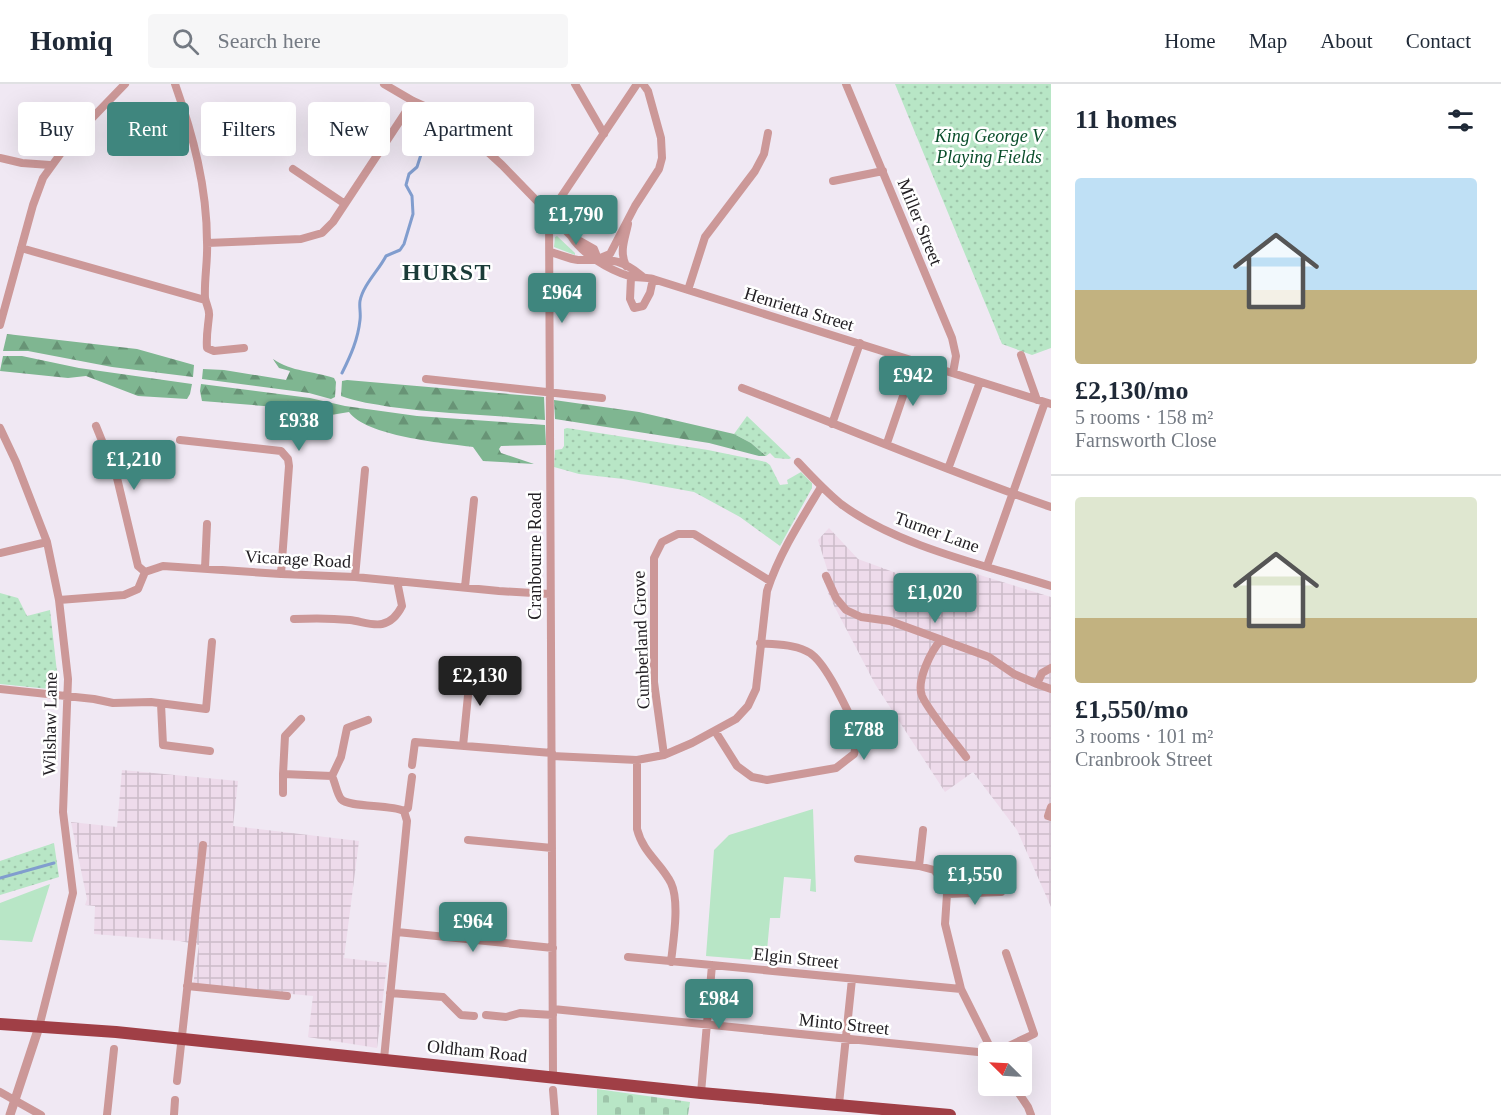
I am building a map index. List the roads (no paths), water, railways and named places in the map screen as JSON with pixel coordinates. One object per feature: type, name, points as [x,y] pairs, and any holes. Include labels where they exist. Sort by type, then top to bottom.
[{"type":"highway","name":"Oldham Road","points":[[0,1024],[181,1039],[700,1093],[950,1115]]},
{"type":"street","points":[[0,325],[33,205],[43,178],[50,165],[69,142],[125,84]]},
{"type":"street","points":[[175,84],[199,163],[206,207],[205,300],[210,313],[207,348],[214,351],[244,348]]},
{"type":"street","points":[[384,84],[444,115],[464,130],[502,165],[571,236],[577,246],[598,259]]},
{"type":"street","points":[[574,84],[604,134]]},
{"type":"street","points":[[549,215],[637,84]]},
{"type":"street","points":[[550,252],[576,260],[598,259],[610,254],[629,217],[655,177],[662,158],[661,138],[648,91],[643,84]]},
{"type":"street","name":"Miller Street","points":[[846,84],[952,338],[956,356],[953,373]]},
{"type":"street","points":[[207,243],[301,239],[322,233],[333,222],[413,101]]},
{"type":"street","points":[[688,290],[705,237],[755,171],[764,154],[768,133]]},
{"type":"street","points":[[0,158],[22,163],[50,165]]},
{"type":"street","points":[[293,169],[345,204]]},
{"type":"street","points":[[833,181],[883,171]]},
{"type":"street","name":"Cranbourne Road","points":[[549,215],[553,1077]]},
{"type":"street","points":[[626,266],[622,258],[622,250],[629,217]]},
{"type":"street","points":[[21,248],[205,300]]},
{"type":"street","name":"Henrietta Street","points":[[598,259],[612,259],[642,276],[1044,402]]},
{"type":"street","name":"Henrietta Street","points":[[598,259],[606,267],[631,277],[642,276]]},
{"type":"street","points":[[631,277],[630,299],[634,309],[643,306],[650,293],[653,279]]},
{"type":"street","points":[[832,424],[860,343]]},
{"type":"street","points":[[987,566],[1044,402],[1022,355]]},
{"type":"street","points":[[887,443],[915,361]]},
{"type":"street","points":[[426,379],[602,398]]},
{"type":"street","points":[[948,469],[980,382]]},
{"type":"street","points":[[742,388],[1012,494],[1051,507]]},
{"type":"street","points":[[59,600],[124,595],[138,589],[144,572],[138,566],[117,478],[96,426]]},
{"type":"street","name":"Wilshaw Lane","points":[[0,428],[16,462],[47,542],[59,600],[68,679],[63,812],[73,893],[39,1027]]},
{"type":"street","points":[[180,440],[281,451],[285,454],[289,466],[281,574]]},
{"type":"street","name":"Turner Lane","points":[[798,462],[821,487],[843,505],[906,540],[1051,586]]},
{"type":"street","points":[[355,577],[365,470]]},
{"type":"street","points":[[412,765],[415,742],[552,755],[637,760],[663,755],[692,743],[736,718],[748,706],[756,688],[760,643],[770,581],[783,553],[821,487]]},
{"type":"street","points":[[465,587],[474,500]]},
{"type":"street","points":[[205,568],[207,524]]},
{"type":"street","name":"Cumberland Grove","points":[[663,755],[654,682],[654,558],[662,542],[678,534],[694,534],[770,581]]},
{"type":"street","points":[[0,553],[47,542]]},
{"type":"street","name":"Vicarage Road","points":[[144,572],[163,566],[205,568],[355,577],[550,594]]},
{"type":"street","points":[[826,576],[836,598],[846,610],[861,616],[890,621],[989,657],[1014,674],[1051,689]]},
{"type":"street","points":[[294,620],[320,618],[379,625],[388,622],[397,615],[402,606],[397,581]]},
{"type":"street","points":[[941,640],[933,648],[921,683],[921,691],[927,704],[966,757]]},
{"type":"street","points":[[0,689],[113,703],[151,702],[206,709],[212,642]]},
{"type":"street","points":[[715,731],[737,766],[752,777],[767,780],[836,768],[854,754],[859,734],[824,668],[810,653],[792,646],[760,643]]},
{"type":"street","points":[[463,746],[471,665]]},
{"type":"street","points":[[1037,683],[1042,673],[1051,668]]},
{"type":"street","points":[[161,704],[163,745],[210,751]]},
{"type":"street","points":[[283,793],[285,736],[301,719]]},
{"type":"street","points":[[368,720],[347,728],[341,757],[332,776],[341,799],[349,803],[393,807],[404,811]]},
{"type":"street","points":[[637,760],[639,840],[667,876],[674,893],[671,962]]},
{"type":"street","points":[[283,774],[332,776]]},
{"type":"street","points":[[404,811],[408,808],[412,777]]},
{"type":"street","points":[[1050,817],[1051,807]]},
{"type":"street","points":[[384,1059],[407,821],[404,811]]},
{"type":"street","points":[[920,866],[923,830]]},
{"type":"street","points":[[468,840],[552,848]]},
{"type":"street","points":[[177,1082],[202,845]]},
{"type":"street","points":[[858,859],[920,866],[934,870],[944,881],[947,894],[945,924],[961,989],[987,1042]]},
{"type":"street","points":[[947,894],[1001,892]]},
{"type":"street","points":[[396,932],[553,948]]},
{"type":"street","points":[[1006,953],[1034,1034],[1016,1042]]},
{"type":"street","name":"Elgin Street","points":[[628,957],[961,989]]},
{"type":"street","points":[[700,1093],[712,965]]},
{"type":"street","points":[[839,1104],[852,979]]},
{"type":"street","points":[[187,986],[287,996]]},
{"type":"street","points":[[390,993],[443,997],[461,1015],[474,1016]]},
{"type":"street","name":"Minto Street","points":[[486,1015],[506,1017],[520,1013],[553,1012],[978,1052]]},
{"type":"street","points":[[10,1115],[39,1027]]},
{"type":"street","points":[[106,1115],[114,1048]]},
{"type":"street","points":[[553,1090],[555,1115]]},
{"type":"street","points":[[0,1092],[41,1115]]},
{"type":"street","points":[[1021,1096],[1030,1115]]},
{"type":"street","points":[[174,1115],[175,1100]]},
{"type":"waterway","points":[[342,373],[358,334],[360,301],[364,289],[386,256],[400,250],[404,244],[413,214],[412,196],[406,185],[409,174],[417,167],[421,156]]},
{"type":"waterway","points":[[0,878],[54,863]]},
{"type":"district","name":"HURST","points":[[447,272]]},
{"type":"park label","name":"King George V Playing Fields","points":[[989,146]]}]
